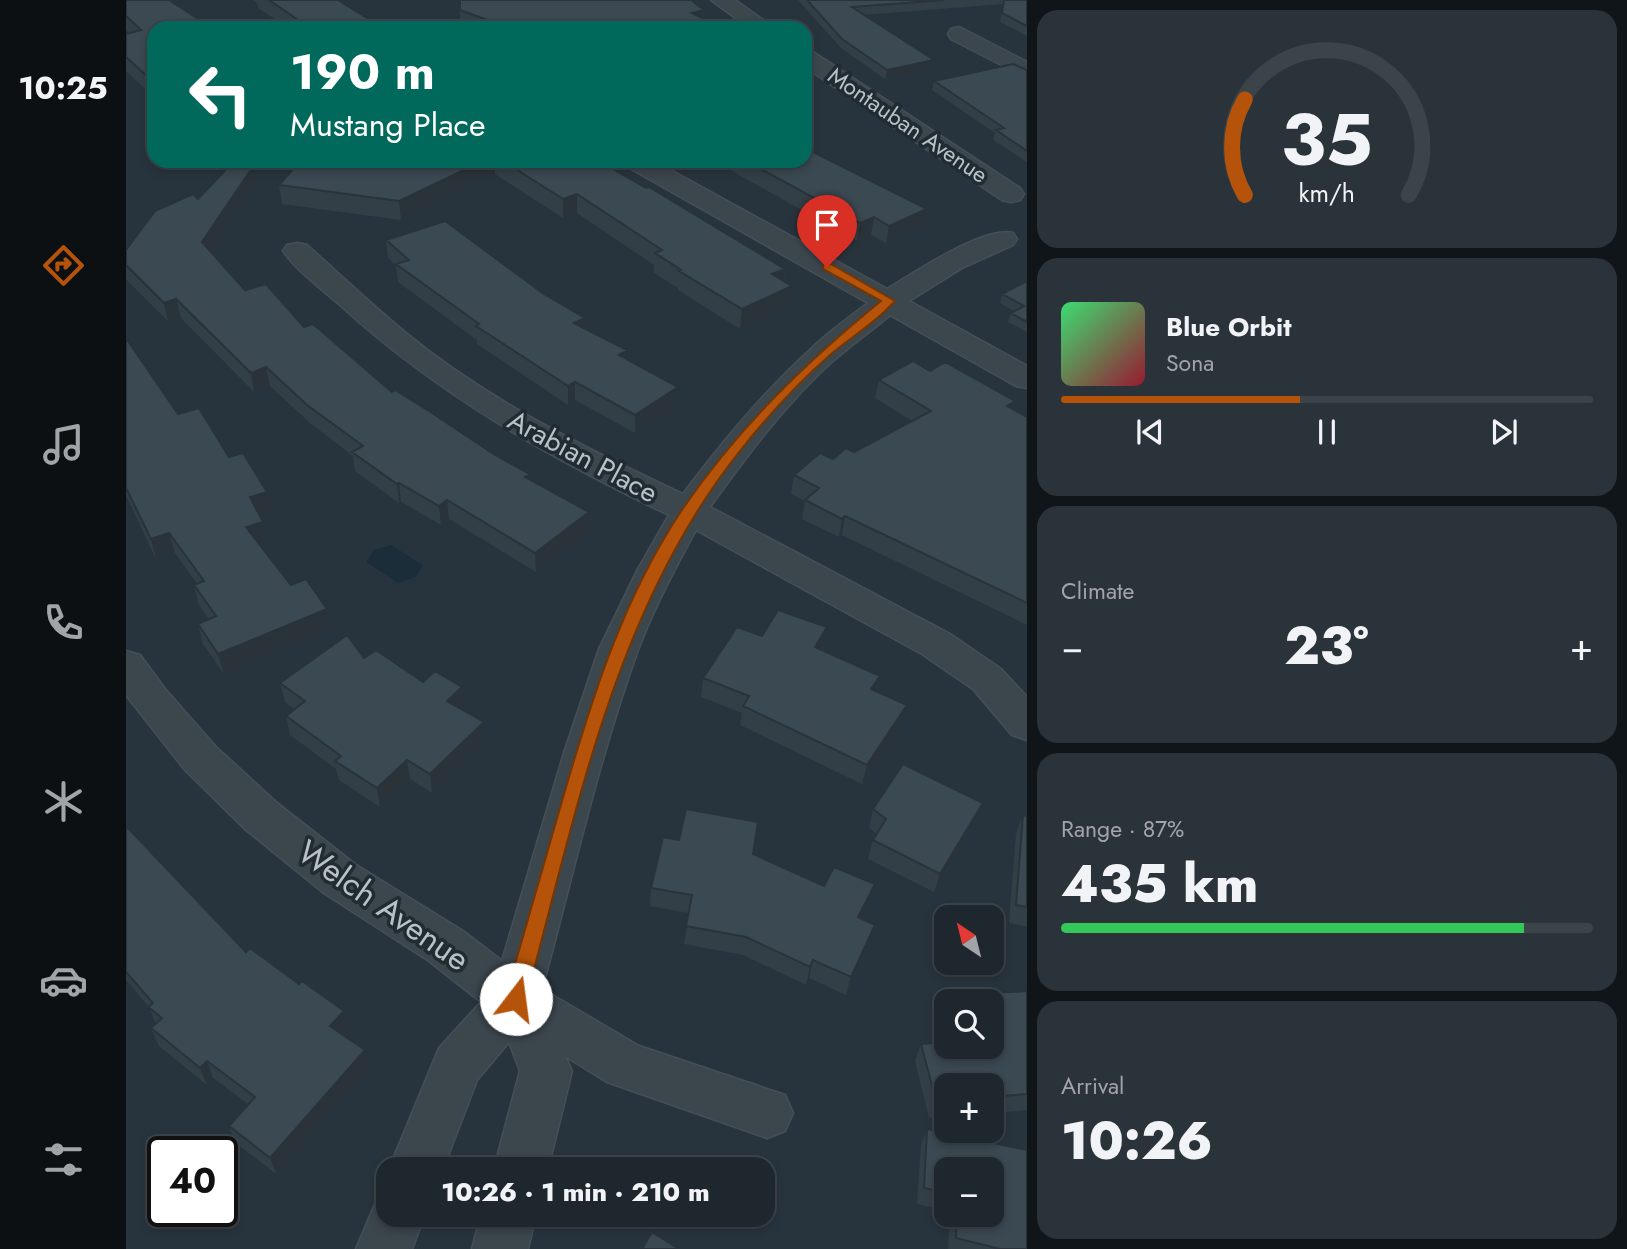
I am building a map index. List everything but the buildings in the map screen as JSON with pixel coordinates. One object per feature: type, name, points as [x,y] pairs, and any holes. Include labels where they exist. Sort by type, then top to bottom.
[{"type":"street","points":[[721,0],[752,21]]},
{"type":"street","points":[[958,34],[1027,71]]},
{"type":"street","name":"Montauban Avenue","points":[[812,61],[1019,192]]},
{"type":"street","points":[[648,168],[1027,379]]},
{"type":"street","points":[[421,1157],[457,1065],[516,999],[584,753],[619,649],[656,569],[689,511],[732,452],[778,399],[824,354],[889,301],[1000,228],[996,199],[1019,192]]},
{"type":"street","name":"Arabian Place","points":[[297,251],[397,341],[453,382],[564,449],[689,511],[936,644],[987,679],[1027,724]]},
{"type":"street","name":"Welch Avenue","points":[[126,665],[151,700],[200,758],[261,817],[340,879],[446,946],[516,999],[625,1065],[767,1113]]},
{"type":"street","points":[[516,999],[546,1071],[524,1157]]},
{"type":"street","points":[[384,1249],[393,1227]]},
{"type":"street","points":[[500,1249],[506,1227]]},
{"type":"water","points":[[391,545],[423,565],[416,577],[398,583],[366,562],[374,550]]},
{"type":"route","points":[[516,999],[584,753],[619,649],[656,569],[689,511],[732,452],[778,399],[824,354],[889,301],[827,267]]}]
